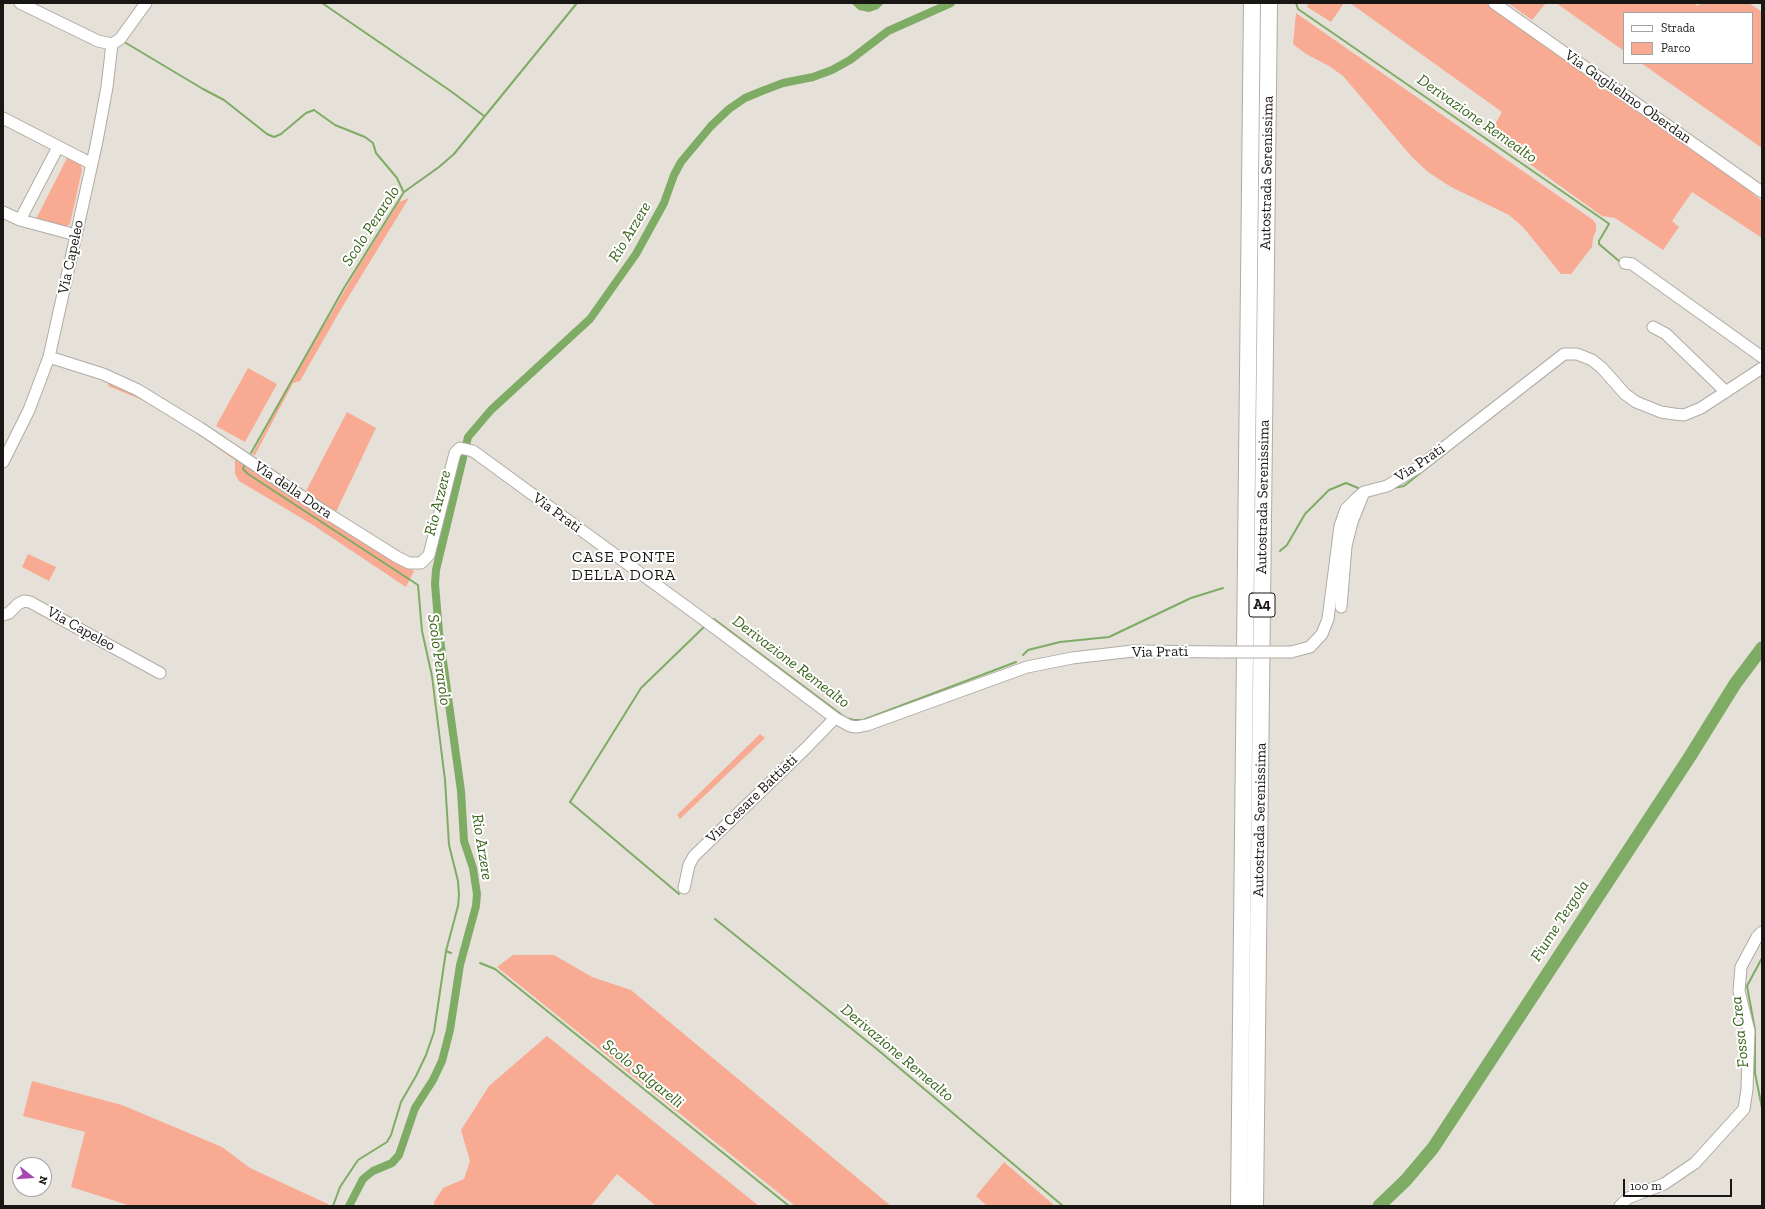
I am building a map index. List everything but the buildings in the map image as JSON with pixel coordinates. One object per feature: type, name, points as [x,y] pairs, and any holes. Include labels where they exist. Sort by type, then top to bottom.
[{"type":"highway","name":"Autostrada Serenissima","points":[[1239,1206],[1252,3]]},
{"type":"highway","name":"Autostrada Serenissima","points":[[1255,1206],[1269,3]]},
{"type":"street","points":[[20,3],[98,41],[112,44],[120,39],[146,3]]},
{"type":"street","name":"Via Guglielmo Oberdan","points":[[1494,3],[1762,192]]},
{"type":"street","name":"Via Capeleo","points":[[3,460],[29,410],[49,358],[92,164],[107,86],[112,44]]},
{"type":"street","points":[[3,118],[92,164]]},
{"type":"street","points":[[20,220],[58,147]]},
{"type":"street","points":[[3,212],[20,220],[76,235]]},
{"type":"street","points":[[1625,264],[1632,264],[1762,357]]},
{"type":"street","points":[[1653,327],[1666,334],[1726,392]]},
{"type":"street","name":"Via Prati","points":[[465,449],[703,619],[835,718],[850,726],[862,727],[1027,667],[1072,658],[1133,651],[1291,652],[1310,647],[1322,634],[1328,619],[1340,526],[1346,509],[1364,492],[1387,486],[1419,467],[1564,354],[1577,354],[1592,360],[1602,368],[1625,394],[1636,402],[1661,412],[1684,414],[1693,412],[1762,368]]},
{"type":"street","name":"Via della Dora","points":[[49,358],[103,374],[144,394],[200,428],[329,514],[409,563],[422,563],[429,555],[453,457],[456,451],[465,449]]},
{"type":"street","points":[[1342,607],[1346,546],[1352,522],[1364,492]]},
{"type":"street","name":"Via Capeleo","points":[[3,615],[9,614],[18,604],[24,601],[30,602],[160,673]]},
{"type":"street","name":"Via Cesare Battisti","points":[[684,888],[689,865],[694,856],[835,718]]},
{"type":"street","points":[[1620,1206],[1628,1198],[1664,1184],[1695,1162],[1744,1109],[1747,1088],[1748,1031],[1739,991],[1741,967],[1757,937],[1762,932]]},
{"type":"green space","points":[[1308,3],[1344,3],[1331,22],[1307,7]]},
{"type":"green space","points":[[1350,3],[1489,3],[1749,185],[1753,194],[1762,201],[1762,238],[1692,192],[1672,221],[1679,227],[1663,250],[1615,218],[1602,216],[1489,135],[1502,112]]},
{"type":"green space","points":[[1508,3],[1546,3],[1532,20]]},
{"type":"green space","points":[[1556,3],[1694,3],[1698,6],[1700,3],[1749,3],[1762,12],[1762,148],[1642,64],[1753,64],[1753,12],[1623,12],[1623,50]]},
{"type":"green space","points":[[1296,13],[1593,220],[1596,224],[1596,231],[1593,238],[1592,247],[1571,274],[1561,274],[1523,227],[1509,215],[1451,187],[1428,172],[1411,156],[1343,76],[1329,66],[1306,54],[1293,44]]},
{"type":"green space","points":[[67,158],[81,165],[82,170],[70,224],[65,227],[36,219]]},
{"type":"green space","points":[[409,198],[341,309],[300,381],[293,383],[255,455],[252,455],[288,387],[356,271],[399,202]]},
{"type":"green space","points":[[248,368],[277,384],[245,442],[216,426]]},
{"type":"green space","points":[[110,381],[137,393],[414,571],[406,587],[313,525],[239,481],[235,474],[235,460],[173,417],[140,399],[108,386]]},
{"type":"green space","points":[[347,412],[376,428],[336,512],[305,493]]},
{"type":"green space","points":[[28,554],[56,567],[49,581],[22,567]]},
{"type":"green space","points":[[760,734],[765,738],[680,819],[677,815]]},
{"type":"green space","points":[[513,955],[554,955],[592,977],[631,990],[891,1206],[795,1206],[497,967]]},
{"type":"green space","points":[[547,1036],[759,1206],[656,1206],[617,1174],[591,1206],[434,1206],[434,1202],[443,1188],[464,1179],[470,1161],[461,1130],[489,1086]]},
{"type":"green space","points":[[32,1081],[122,1105],[222,1147],[250,1168],[328,1204],[328,1206],[131,1206],[71,1187],[85,1132],[23,1116]]},
{"type":"green space","points":[[1004,1162],[1055,1206],[987,1206],[976,1196]]},
{"type":"shaded area","points":[[851,3],[884,3],[878,9],[869,12],[859,10]]},
{"type":"waterway","points":[[322,3],[452,92],[484,116]]},
{"type":"waterway","name":"Scolo Perarolo","points":[[251,453],[344,288],[404,192],[439,167],[454,154],[577,3]]},
{"type":"waterway","name":"Rio Arzere","points":[[349,1206],[363,1179],[373,1171],[392,1163],[399,1155],[415,1108],[433,1080],[442,1061],[450,1030],[460,965],[476,906],[477,894],[473,868],[464,841],[461,791],[439,632],[435,584],[436,570],[468,437],[491,410],[590,319],[636,254],[664,203],[674,175],[681,162],[711,126],[729,109],[745,98],[783,83],[813,77],[832,70],[850,60],[888,31],[951,3]]},
{"type":"waterway","name":"Derivazione Remealto","points":[[1296,3],[1298,9],[1608,223],[1609,224],[1599,241],[1599,244],[1619,261]]},
{"type":"waterway","points":[[126,43],[224,100],[267,134],[274,137],[281,134],[306,113],[314,110],[335,125],[365,137],[373,143],[376,153],[397,178],[403,191]]},
{"type":"waterway","name":"Derivazione Remealto","points":[[1393,488],[1404,486],[1448,451]]},
{"type":"waterway","name":"Scolo Perarolo","points":[[245,463],[243,469],[248,474],[418,585],[422,631],[432,676],[445,780],[449,845],[458,881],[458,906],[446,951],[434,1032],[426,1055],[401,1102],[391,1135],[387,1142],[358,1160],[340,1187],[333,1206]]},
{"type":"waterway","name":"Derivazione Remealto","points":[[1280,551],[1287,545],[1305,514],[1329,490],[1346,483],[1358,488]]},
{"type":"waterway","name":"Derivazione Remealto","points":[[1023,655],[1028,650],[1060,642],[1109,637],[1191,598],[1223,588]]},
{"type":"waterway","name":"Derivazione Remealto","points":[[712,620],[714,619],[846,718],[854,720],[863,720],[1016,662]]},
{"type":"waterway","name":"Derivazione Remealto","points":[[679,894],[570,802],[641,688],[705,626]]},
{"type":"waterway","name":"Fiume Tergola","points":[[1379,1206],[1406,1180],[1433,1148],[1689,758],[1735,684],[1762,648]]},
{"type":"waterway","name":"Derivazione Remealto","points":[[715,919],[878,1050],[1063,1206]]},
{"type":"waterway","name":"Scolo Salgarelli","points":[[446,951],[451,953]]},
{"type":"waterway","name":"Fossa Crea","points":[[1762,958],[1747,986],[1755,1030],[1755,1073],[1762,1108]]},
{"type":"waterway","name":"Scolo Salgarelli","points":[[480,963],[495,969],[789,1206]]},
{"type":"district","name":"CASE PONTE DELLA DORA","points":[[624,566]]}]
